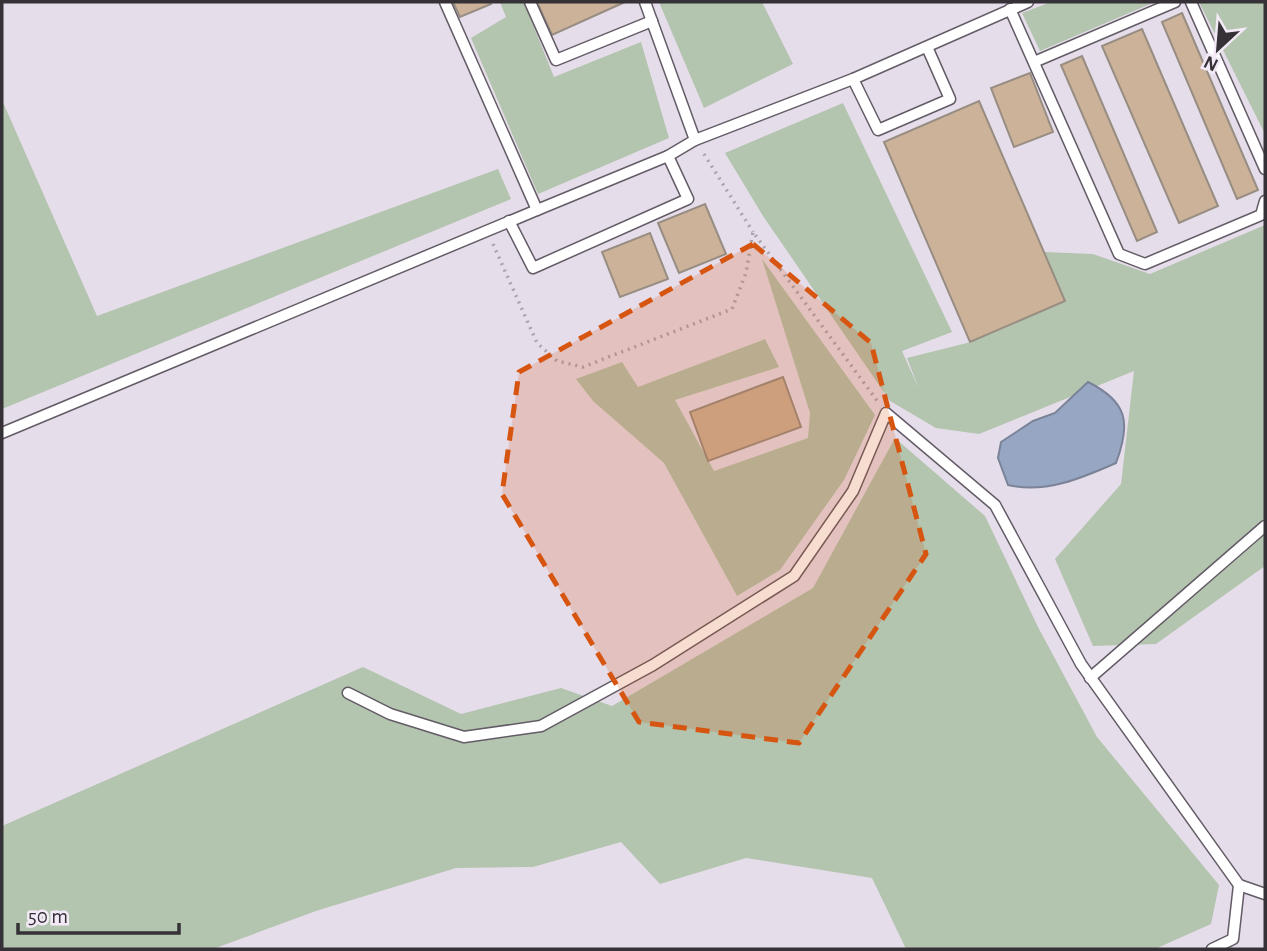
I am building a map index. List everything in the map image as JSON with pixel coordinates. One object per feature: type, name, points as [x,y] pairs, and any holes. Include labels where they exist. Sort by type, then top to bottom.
[{"type":"lane","points":[[445,2],[537,210]]},
{"type":"lane","points":[[530,2],[556,60],[652,20]]},
{"type":"lane","points":[[645,2],[695,140]]},
{"type":"lane","points":[[2,433],[668,156],[695,140],[853,79],[1028,2]]},
{"type":"lane","points":[[1034,62],[1175,2]]},
{"type":"lane","points":[[1191,2],[1265,169]]},
{"type":"lane","points":[[1010,9],[1119,254],[1145,264],[1261,215],[1265,201]]},
{"type":"lane","points":[[853,79],[878,131],[950,99],[927,47]]},
{"type":"lane","points":[[509,221],[533,268],[688,199],[668,156]]},
{"type":"lane","points":[[348,693],[390,714],[464,737],[541,726],[653,665],[794,576],[853,491],[886,413],[995,505],[1090,678],[1239,885],[1265,894]]},
{"type":"lane","points":[[1090,678],[1265,526]]},
{"type":"lane","points":[[1212,949],[1233,939],[1239,885]]},
{"type":"path","points":[[695,140],[753,232],[886,413]]},
{"type":"path","points":[[487,230],[537,343],[557,361],[583,367],[732,309],[746,274],[753,232]]},
{"type":"highlighted area","points":[[753,244],[871,343],[926,554],[799,743],[639,722],[502,494],[519,372]]},
{"type":"green space","points":[[500,2],[524,2],[554,77],[641,42],[669,138],[538,194],[471,38],[506,17]]},
{"type":"green space","points":[[659,2],[762,2],[793,64],[704,108]]},
{"type":"green space","points":[[1051,2],[1155,2],[1040,51],[1022,13]]},
{"type":"green space","points":[[1199,2],[1265,2],[1265,134]]},
{"type":"green space","points":[[2,100],[97,316],[498,169],[511,199],[2,409]]},
{"type":"green space","points":[[843,103],[952,332],[902,351],[919,389],[907,358],[971,342],[1044,252],[1093,254],[1150,274],[1265,225],[1265,566],[1156,644],[1093,646],[1055,559],[1121,484],[1134,371],[979,434],[936,428],[890,401],[763,216],[725,153]]},
{"type":"green space","points":[[762,259],[875,415],[844,480],[780,570],[737,596],[664,463],[593,401],[576,379],[622,362],[638,387],[765,339],[779,367],[675,400],[714,471],[808,438],[810,413]]},
{"type":"green space","points":[[895,438],[985,516],[1038,627],[1097,737],[1219,885],[1211,924],[1155,949],[906,949],[872,878],[746,858],[660,884],[621,842],[533,867],[456,868],[316,911],[213,949],[2,949],[2,826],[363,667],[461,714],[561,688],[612,706],[813,588]]},
{"type":"water","points":[[1088,382],[1111,397],[1123,415],[1124,436],[1116,463],[1077,479],[1049,486],[1008,485],[998,458],[1001,442],[1033,421],[1055,413]]},
{"type":"building","points":[[453,2],[490,2],[491,4],[460,17]]},
{"type":"building","points":[[537,2],[625,2],[552,35]]},
{"type":"building","points":[[1182,13],[1258,190],[1237,199],[1162,22]]},
{"type":"building","points":[[1142,29],[1218,206],[1179,223],[1102,46]]},
{"type":"building","points":[[1082,56],[1157,232],[1137,241],[1061,65]]},
{"type":"building","points":[[1030,73],[1053,132],[1014,147],[991,88]]},
{"type":"building","points":[[979,101],[1065,301],[970,342],[884,142]]},
{"type":"building","points":[[705,204],[726,254],[679,273],[658,223]]},
{"type":"building","points":[[650,233],[668,279],[620,297],[602,252]]},
{"type":"building","points":[[783,377],[801,427],[708,461],[690,412]]}]
